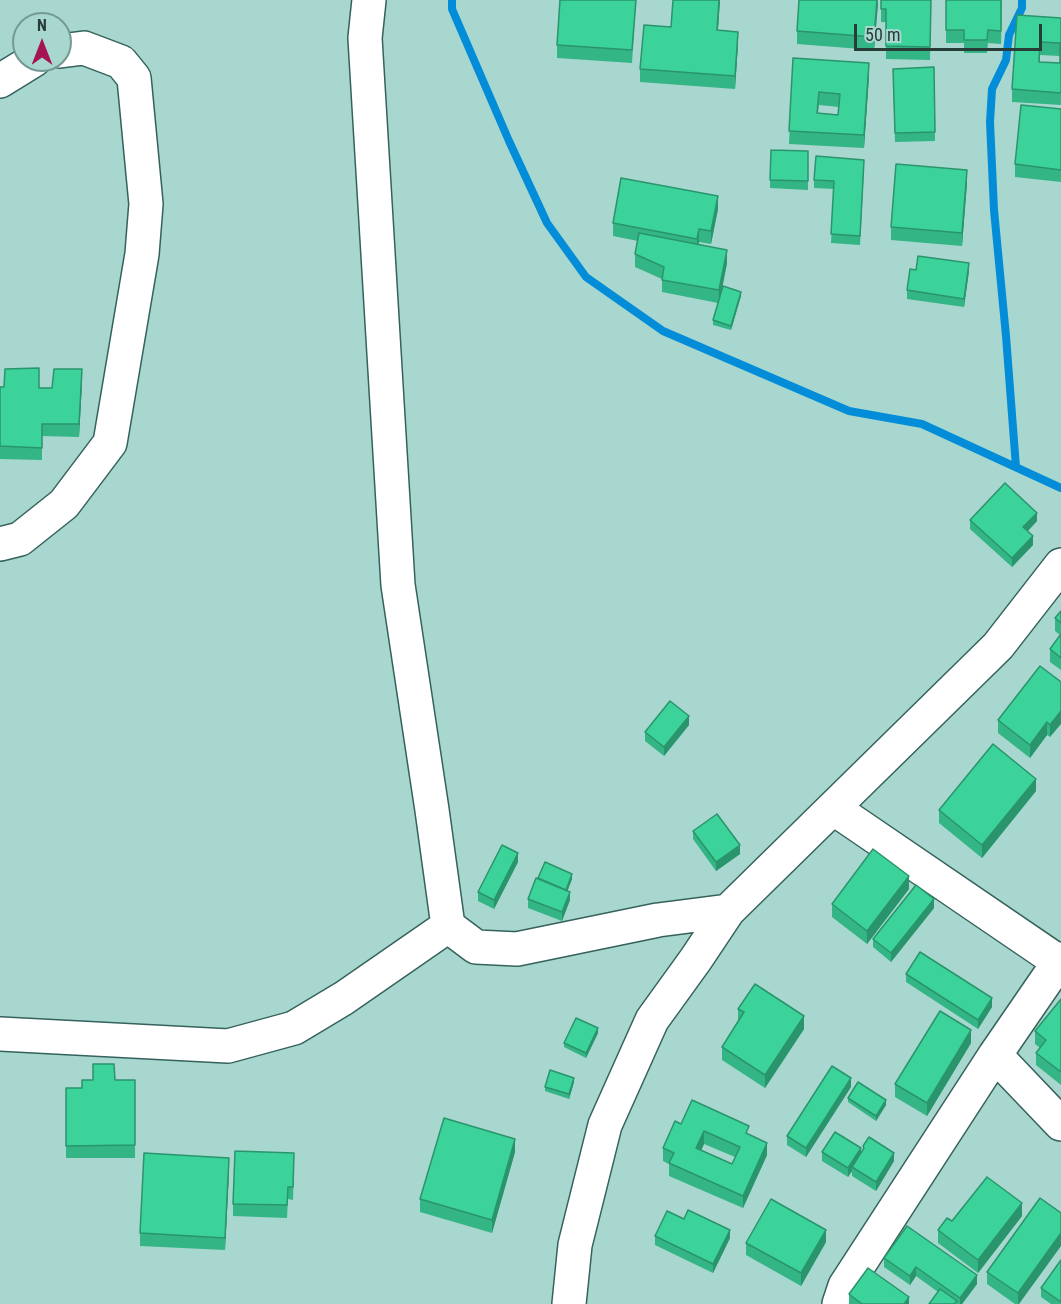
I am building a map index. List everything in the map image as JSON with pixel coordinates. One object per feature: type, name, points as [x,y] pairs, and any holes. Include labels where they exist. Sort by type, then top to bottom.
[{"type":"street","points":[[369,0],[365,38],[398,585],[448,926],[476,947],[517,949],[658,920],[728,911]]},
{"type":"street","points":[[0,544],[20,539],[64,504],[110,443],[142,254],[146,204],[134,78],[121,62],[84,48],[72,50]]},
{"type":"street","points":[[0,81],[15,72]]},
{"type":"street","points":[[569,1304],[575,1245],[605,1125],[652,1020],[728,911],[998,646],[1061,565]]},
{"type":"street","points":[[833,808],[1060,960],[995,1055],[845,1286],[839,1304]]},
{"type":"street","points":[[0,1034],[228,1046],[294,1028],[344,998],[448,926]]},
{"type":"street","points":[[995,1055],[1061,1124]]},
{"type":"building","points":[[560,0],[636,0],[632,50],[557,45]]},
{"type":"building","points":[[673,0],[719,0],[717,30],[738,32],[735,76],[640,69],[644,25],[671,27]]},
{"type":"building","points":[[799,0],[877,0],[874,37],[797,31]]},
{"type":"building","points":[[881,0],[931,0],[930,47],[886,46],[886,9],[881,9]]},
{"type":"building","points":[[946,0],[1001,0],[1001,31],[988,30],[987,40],[964,40],[964,30],[946,30]]},
{"type":"building","points":[[1017,15],[1061,18],[1061,93],[1012,89]],"holes":[[[1040,42],[1060,43],[1060,63],[1039,62]]]},
{"type":"building","points":[[793,58],[869,63],[864,135],[789,131]],"holes":[[[819,92],[840,94],[838,115],[817,113]]]},
{"type":"building","points":[[934,67],[935,132],[895,133],[893,69]]},
{"type":"building","points":[[1021,105],[1061,109],[1061,170],[1015,164]]},
{"type":"building","points":[[771,150],[808,151],[808,181],[770,180]]},
{"type":"building","points":[[816,156],[864,160],[860,236],[831,234],[834,181],[814,180]]},
{"type":"building","points":[[896,164],[967,170],[962,233],[891,227]]},
{"type":"building","points":[[621,178],[718,196],[711,231],[699,229],[697,239],[613,223]]},
{"type":"building","points":[[639,233],[727,250],[719,290],[662,280],[664,267],[635,254]]},
{"type":"building","points":[[918,256],[969,263],[964,299],[907,290],[910,269],[916,270]]},
{"type":"building","points":[[723,286],[741,292],[731,326],[713,320]]},
{"type":"building","points":[[39,368],[39,388],[52,388],[54,369],[82,369],[79,424],[42,424],[42,448],[0,446],[0,387],[4,387],[5,369]]},
{"type":"building","points":[[1005,483],[1037,513],[1023,527],[1033,536],[1012,558],[970,520]]},
{"type":"building","points":[[1061,611],[1061,623],[1055,618]]},
{"type":"building","points":[[1061,634],[1061,658],[1050,649]]},
{"type":"building","points":[[1040,666],[1061,682],[1061,711],[1050,725],[1047,722],[1030,745],[998,720]]},
{"type":"building","points":[[670,701],[689,716],[664,747],[645,732]]},
{"type":"building","points":[[993,744],[1036,779],[982,845],[939,810]]},
{"type":"building","points":[[717,814],[740,845],[716,862],[693,831]]},
{"type":"building","points":[[502,845],[518,853],[494,900],[478,892]]},
{"type":"building","points":[[873,849],[909,876],[867,931],[832,904]]},
{"type":"building","points":[[545,862],[572,874],[566,890],[538,878]]},
{"type":"building","points":[[536,878],[570,892],[562,912],[528,899]]},
{"type":"building","points":[[916,885],[934,899],[891,953],[873,939]]},
{"type":"building","points":[[920,952],[992,998],[978,1020],[906,974]]},
{"type":"building","points":[[755,984],[804,1016],[765,1075],[722,1047],[744,1012],[738,1009]]},
{"type":"building","points":[[1061,999],[1061,1072],[1036,1053],[1046,1040],[1035,1031]]},
{"type":"building","points":[[940,1011],[971,1030],[927,1103],[895,1084]]},
{"type":"building","points":[[576,1018],[598,1028],[586,1053],[564,1043]]},
{"type":"building","points":[[93,1064],[114,1064],[115,1080],[135,1080],[135,1145],[66,1146],[66,1088],[82,1088],[82,1080],[93,1080]]},
{"type":"building","points":[[832,1066],[851,1078],[806,1148],[787,1136]]},
{"type":"building","points":[[550,1070],[574,1078],[569,1094],[545,1087]]},
{"type":"building","points":[[858,1082],[886,1100],[876,1116],[848,1098]]},
{"type":"building","points":[[692,1100],[749,1126],[746,1133],[767,1143],[743,1196],[669,1163],[674,1153],[663,1148],[675,1121],[681,1124]],"holes":[[[704,1131],[740,1147],[732,1164],[696,1148]]]},
{"type":"building","points":[[444,1118],[515,1139],[492,1220],[420,1199]]},
{"type":"building","points":[[835,1132],[861,1148],[848,1168],[822,1152]]},
{"type":"building","points":[[869,1137],[894,1153],[876,1182],[852,1167]]},
{"type":"building","points":[[235,1151],[294,1153],[293,1187],[288,1187],[287,1205],[233,1204]]},
{"type":"building","points":[[144,1153],[229,1158],[225,1238],[140,1233]]},
{"type":"building","points":[[987,1177],[1022,1203],[978,1260],[938,1230],[947,1218],[952,1221]]},
{"type":"building","points":[[1040,1198],[1061,1213],[1061,1233],[1018,1293],[987,1272]]},
{"type":"building","points":[[771,1199],[826,1230],[801,1273],[746,1243]]},
{"type":"building","points":[[688,1210],[730,1230],[713,1264],[655,1236],[667,1211],[684,1219]]},
{"type":"building","points":[[907,1226],[977,1275],[960,1298],[916,1267],[910,1276],[884,1258]]},
{"type":"building","points":[[1061,1260],[1061,1302],[1041,1288]]},
{"type":"building","points":[[868,1268],[909,1297],[904,1304],[862,1304],[849,1294]]},
{"type":"building","points":[[940,1289],[957,1301],[954,1304],[929,1304]]},
{"type":"waterway","points":[[452,0],[452,9],[547,223],[586,277],[663,331],[849,411],[922,424],[1061,488]]},
{"type":"waterway","points":[[1016,467],[994,210],[990,122],[992,89],[1006,60],[1009,35],[1022,8],[1022,0]]}]
